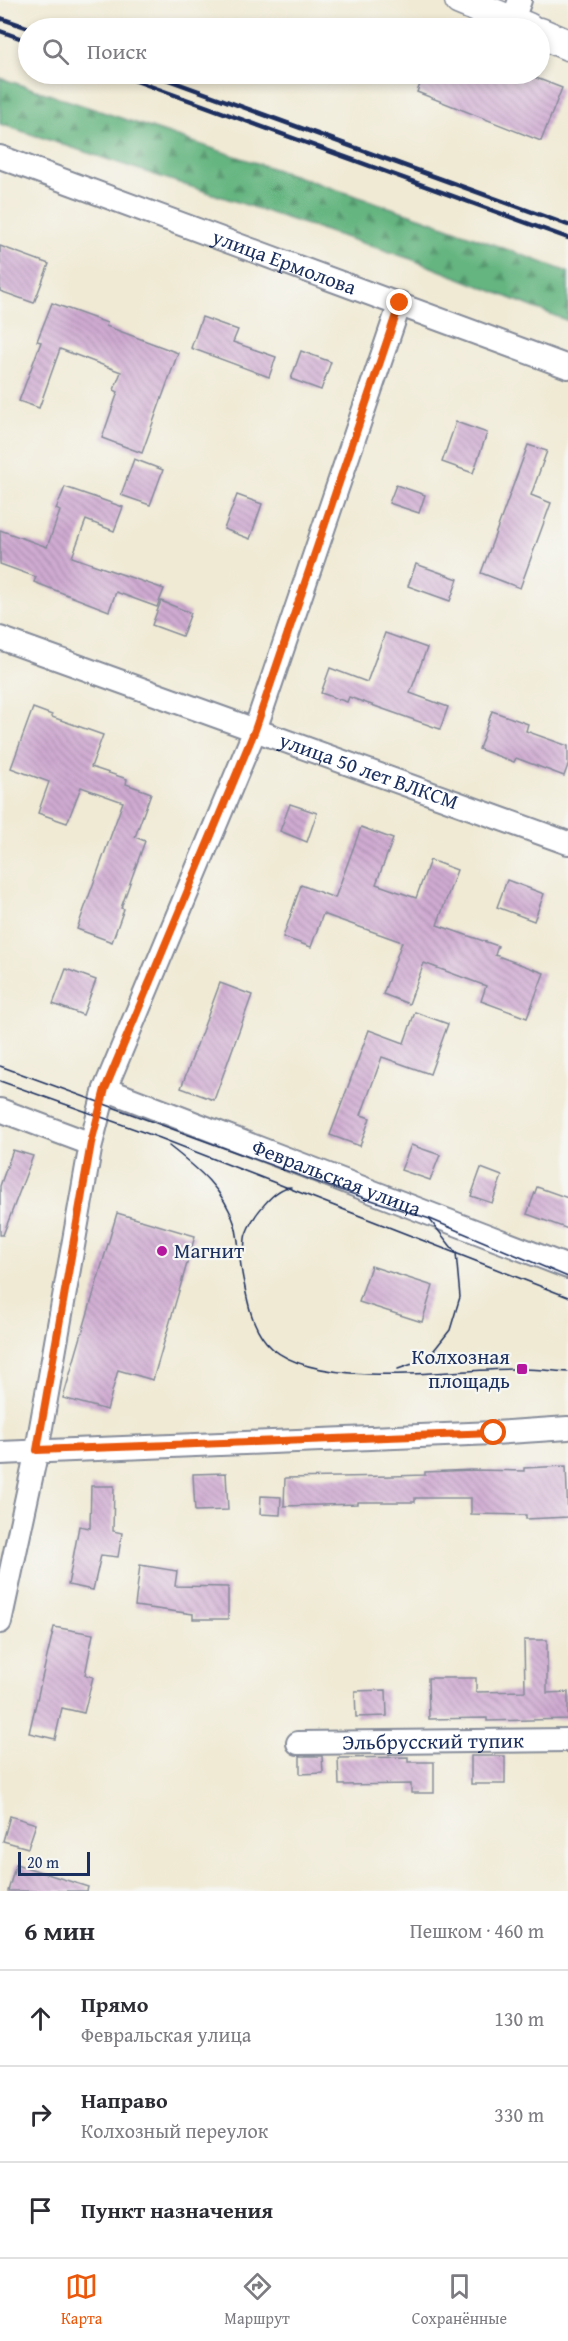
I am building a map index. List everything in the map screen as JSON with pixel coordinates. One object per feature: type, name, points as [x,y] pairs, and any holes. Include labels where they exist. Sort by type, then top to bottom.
[{"type":"main road","points":[[460,0],[520,17]]},
{"type":"main road","points":[[550,37],[568,45]]},
{"type":"street","name":"улица Ермолова","points":[[0,157],[568,367]]},
{"type":"street","points":[[0,1622],[37,1450],[91,1143],[105,1089],[255,730],[400,303]]},
{"type":"street","name":"улица 50 лет ВЛКСМ","points":[[0,638],[568,843]]},
{"type":"street","name":"Февральская улица","points":[[105,1089],[568,1267]]},
{"type":"street","points":[[0,1110],[91,1143]]},
{"type":"street","points":[[0,1453],[568,1428]]},
{"type":"street","name":"Эльбрусский тупик","points":[[298,1743],[568,1740]]},
{"type":"green space","points":[[0,78],[425,219],[568,272],[568,321],[411,259],[0,124]]},
{"type":"building","points":[[550,83],[562,88],[541,141],[417,92],[420,84]]},
{"type":"building","points":[[0,246],[49,264],[34,303],[0,291]]},
{"type":"building","points":[[52,303],[178,353],[142,453],[102,438],[118,392],[114,390],[121,372],[60,349],[39,408],[19,401],[41,342],[37,341]]},
{"type":"building","points":[[202,317],[238,330],[233,342],[276,357],[269,377],[191,348]]},
{"type":"building","points":[[301,351],[331,362],[321,390],[291,379]]},
{"type":"building","points":[[456,422],[487,433],[473,473],[442,462]]},
{"type":"building","points":[[528,445],[547,451],[531,495],[551,503],[520,588],[481,573]]},
{"type":"building","points":[[134,459],[163,470],[150,505],[121,495]]},
{"type":"building","points":[[396,485],[425,495],[419,513],[389,503]]},
{"type":"building","points":[[65,487],[123,507],[114,531],[86,520],[72,557],[164,589],[157,607],[116,592],[109,611],[34,582],[36,577],[0,564],[0,530],[47,547],[60,511],[56,509]]},
{"type":"building","points":[[237,495],[262,504],[250,539],[224,529]]},
{"type":"building","points":[[416,564],[458,579],[450,601],[408,586]]},
{"type":"building","points":[[161,601],[191,613],[182,636],[152,625]]},
{"type":"building","points":[[385,633],[427,648],[410,693],[448,707],[440,729],[349,697],[347,702],[321,693],[330,668],[367,682]]},
{"type":"building","points":[[33,708],[103,735],[91,767],[127,779],[126,784],[151,793],[135,837],[145,841],[121,908],[124,909],[112,942],[77,929],[123,802],[81,787],[67,823],[38,813],[49,782],[11,768]]},
{"type":"building","points":[[492,711],[528,724],[526,731],[568,746],[568,765],[564,776],[516,758],[514,762],[479,749]]},
{"type":"building","points":[[290,804],[317,813],[307,842],[280,831]]},
{"type":"building","points":[[361,827],[393,839],[376,884],[416,898],[430,860],[457,870],[437,925],[498,946],[495,955],[544,973],[527,1018],[481,1001],[486,986],[424,963],[409,1004],[383,994],[402,942],[323,914],[311,947],[283,937],[301,885],[335,898]]},
{"type":"building","points":[[507,880],[544,894],[534,921],[497,907]]},
{"type":"building","points":[[66,969],[96,980],[83,1015],[53,1004]]},
{"type":"building","points":[[220,983],[252,995],[214,1100],[181,1088]]},
{"type":"building","points":[[415,1012],[448,1024],[430,1074],[382,1057],[361,1115],[370,1118],[360,1146],[330,1135],[369,1030],[404,1043]]},
{"type":"building","points":[[411,1145],[440,1155],[430,1180],[401,1170]]},
{"type":"building","points":[[13,1150],[33,1156],[3,1235],[0,1235],[0,1186]]},
{"type":"building","points":[[481,1168],[502,1176],[492,1203],[471,1196]]},
{"type":"building","points":[[537,1187],[568,1198],[568,1229],[527,1214]]},
{"type":"building","points":[[117,1213],[195,1236],[153,1380],[118,1370],[107,1410],[63,1398]]},
{"type":"building","points":[[371,1266],[433,1286],[422,1322],[359,1302]]},
{"type":"building","points":[[566,1466],[568,1517],[526,1519],[526,1515],[471,1514],[471,1498],[415,1498],[415,1502],[284,1506],[285,1478],[425,1475],[425,1472],[472,1470],[524,1471],[524,1468]]},
{"type":"building","points":[[226,1473],[228,1510],[195,1511],[193,1474]]},
{"type":"building","points":[[91,1486],[114,1486],[113,1531],[122,1533],[118,1557],[101,1555],[93,1590],[68,1585],[79,1526],[90,1528]]},
{"type":"building","points":[[261,1496],[281,1497],[280,1515],[260,1514]]},
{"type":"building","points":[[140,1565],[177,1571],[175,1586],[228,1587],[228,1619],[193,1619],[193,1614],[135,1606]]},
{"type":"building","points":[[54,1627],[93,1634],[85,1675],[93,1677],[84,1713],[62,1708],[55,1739],[29,1733]]},
{"type":"building","points":[[524,1640],[547,1640],[547,1693],[568,1692],[568,1719],[487,1721],[487,1718],[429,1719],[428,1678],[476,1678],[476,1692],[525,1691]]},
{"type":"building","points":[[386,1690],[387,1716],[356,1717],[355,1691]]},
{"type":"building","points":[[300,1756],[322,1756],[323,1773],[300,1774]]},
{"type":"building","points":[[471,1756],[505,1756],[505,1784],[471,1784]]},
{"type":"building","points":[[408,1757],[408,1762],[434,1762],[434,1793],[411,1793],[411,1784],[339,1785],[338,1758]]},
{"type":"building","points":[[10,1816],[36,1824],[28,1848],[3,1841]]},
{"type":"building","points":[[16,1864],[88,1887],[87,1891],[8,1891]]},
{"type":"tram line","points":[[0,1066],[331,1187],[430,1219],[568,1277]]},
{"type":"tram line","points":[[0,1081],[160,1138],[568,1297]]},
{"type":"tram line","points":[[169,1146],[199,1171],[224,1201],[235,1225],[242,1276],[254,1321],[266,1342],[287,1358],[315,1368],[350,1373],[425,1373],[496,1369],[568,1372]]},
{"type":"tram line","points":[[244,1253],[246,1234],[253,1220],[271,1198],[284,1188],[291,1187]]},
{"type":"tram line","points":[[398,1369],[427,1359],[450,1330],[460,1297],[456,1253],[430,1220]]},
{"type":"railway","points":[[0,18],[18,24]]},
{"type":"railway","points":[[0,31],[18,37]]},
{"type":"railway","points":[[144,84],[568,238]]},
{"type":"railway","points":[[180,84],[568,225]]},
{"type":"place","name":"Магнит","points":[[162,1251]]},
{"type":"place","name":"Колхозная площадь","points":[[522,1369]]},
{"type":"route","points":[[400,303],[255,730],[105,1089],[91,1143],[37,1450],[494,1433]]}]
